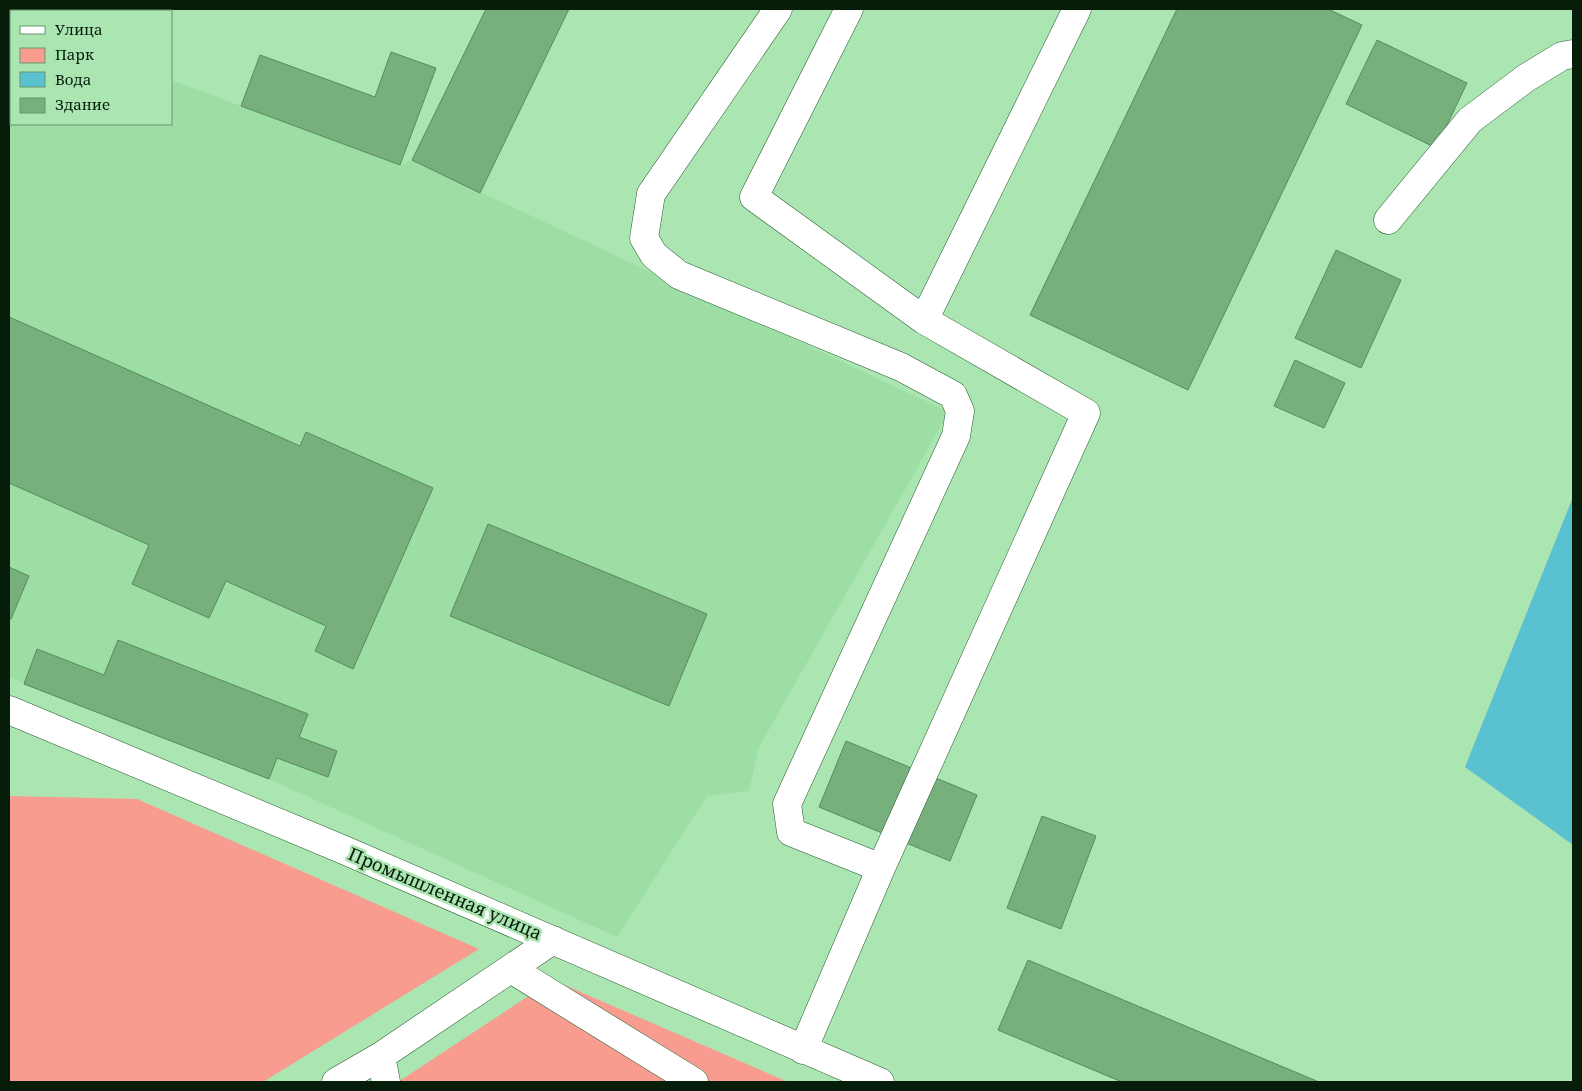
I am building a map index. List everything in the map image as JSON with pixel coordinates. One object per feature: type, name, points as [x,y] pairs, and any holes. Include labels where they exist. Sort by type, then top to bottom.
[{"type":"street","points":[[778,9],[651,194],[644,238],[654,255],[679,275],[901,367],[953,394],[960,411],[956,436],[787,804],[791,832],[881,868]]},
{"type":"street","points":[[802,1050],[881,868],[1086,413],[924,320],[754,197],[849,9]]},
{"type":"street","points":[[924,320],[1077,9]]},
{"type":"street","points":[[1388,220],[1470,120],[1526,78],[1562,56],[1573,54]]},
{"type":"street","name":"Промышленная улица","points":[[9,710],[553,940],[802,1050],[880,1082]]},
{"type":"street","points":[[336,1082],[381,1056],[553,940]]},
{"type":"street","points":[[511,969],[694,1082]]},
{"type":"street","points":[[381,1056],[386,1082]]},
{"type":"shaded area","points":[[9,20],[10,125],[172,125],[172,80],[400,165],[412,160],[949,412],[759,747],[749,791],[707,796],[617,937],[269,779],[9,677]]},
{"type":"green space","points":[[9,796],[137,799],[479,949],[263,1082],[9,1082]]},
{"type":"green space","points":[[553,980],[788,1082],[398,1082]]},
{"type":"water","points":[[1573,497],[1573,845],[1465,767]]},
{"type":"building","points":[[486,9],[569,9],[480,193],[412,160]]},
{"type":"building","points":[[1177,9],[1328,9],[1362,25],[1188,390],[1030,315]]},
{"type":"building","points":[[1377,40],[1467,83],[1436,148],[1346,104]]},
{"type":"building","points":[[391,52],[436,68],[400,165],[241,106],[260,55],[375,97]]},
{"type":"building","points":[[1336,250],[1401,280],[1361,368],[1295,338]]},
{"type":"building","points":[[9,317],[300,446],[306,432],[433,488],[353,669],[315,651],[326,626],[226,581],[209,618],[132,584],[149,545],[9,483]]},
{"type":"building","points":[[1295,360],[1345,383],[1324,428],[1274,406]]},
{"type":"building","points":[[488,524],[707,614],[669,706],[450,616]]},
{"type":"building","points":[[9,567],[29,576],[11,619],[9,618]]},
{"type":"building","points":[[118,640],[308,714],[299,737],[337,751],[328,777],[277,758],[269,779],[24,684],[37,649],[104,675]]},
{"type":"building","points":[[846,741],[977,795],[950,861],[819,807]]},
{"type":"building","points":[[1042,816],[1096,836],[1061,929],[1007,908]]},
{"type":"building","points":[[1028,960],[1319,1082],[1122,1082],[998,1030]]}]
